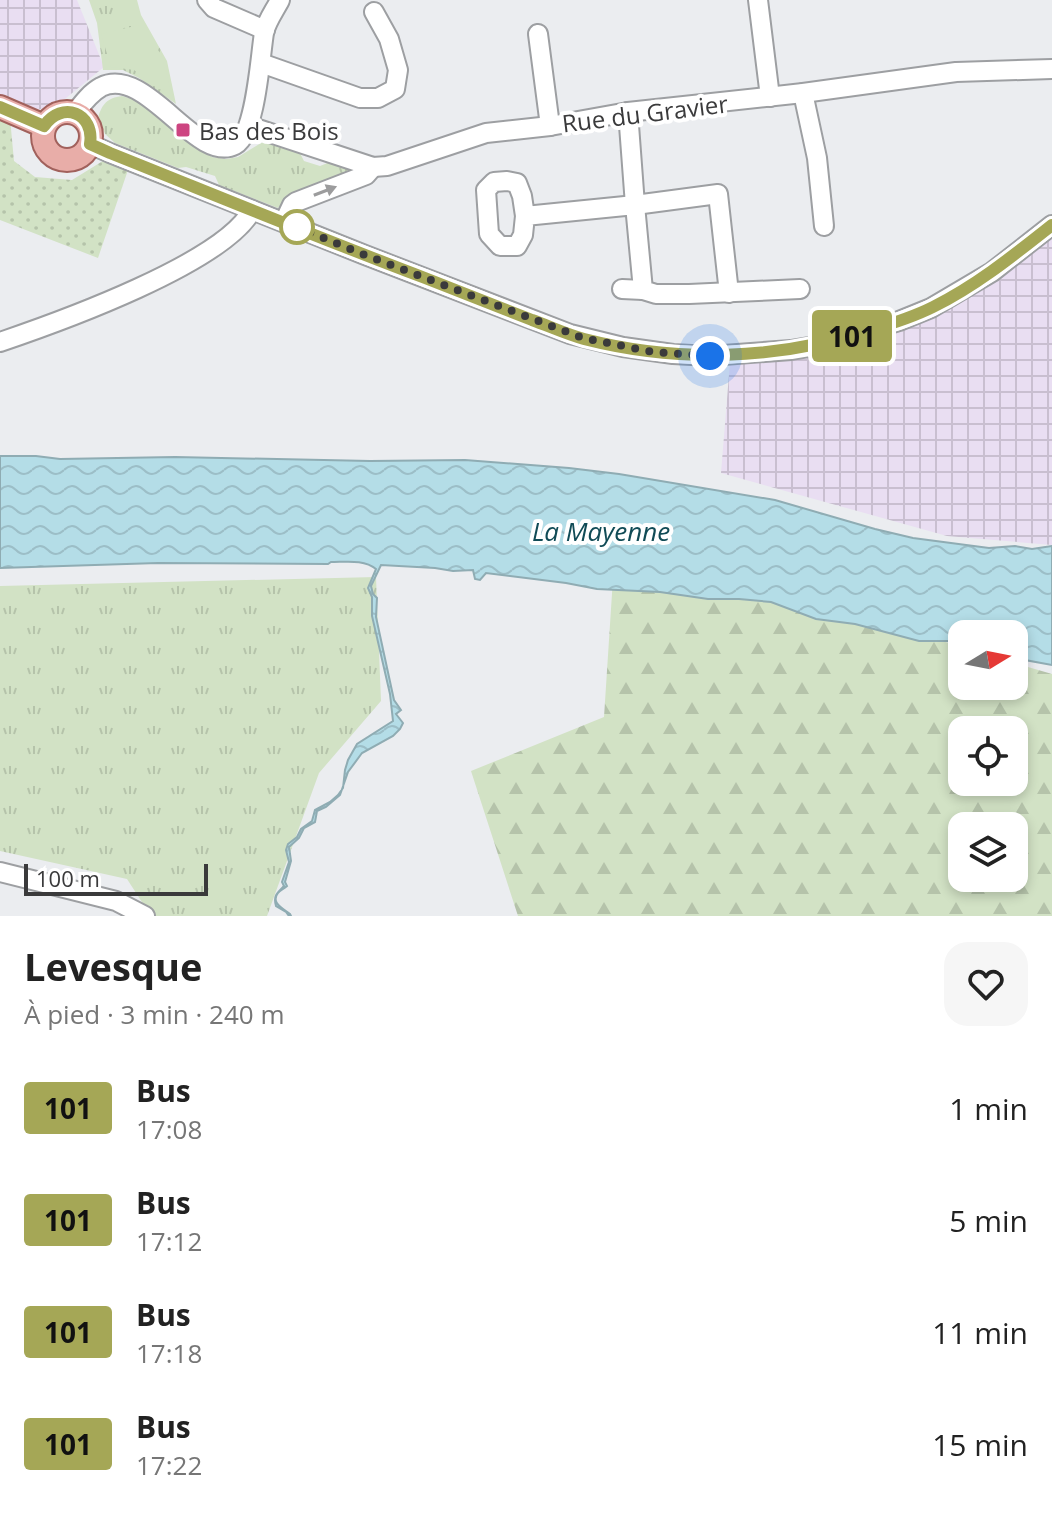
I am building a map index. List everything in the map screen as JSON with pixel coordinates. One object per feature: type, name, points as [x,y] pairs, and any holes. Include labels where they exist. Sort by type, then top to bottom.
[{"type":"main road","points":[[0,107],[44,126]]},
{"type":"main road","points":[[75,113],[90,129],[90,144],[81,157],[58,160],[46,149],[42,134],[44,126],[54,115],[75,113]]},
{"type":"street","points":[[207,0],[214,8],[265,30]]},
{"type":"street","points":[[75,113],[102,86],[123,84],[148,97],[210,145],[227,147],[236,144],[249,126],[265,30],[280,0]]},
{"type":"street","points":[[758,0],[770,97]]},
{"type":"street","points":[[261,63],[360,98],[378,98],[395,89],[398,70],[389,39],[374,12]]},
{"type":"street","points":[[538,34],[550,126]]},
{"type":"street","name":"Rue du Gravier","points":[[373,167],[403,162],[486,133],[550,126],[628,112],[956,72],[1052,69]]},
{"type":"street","points":[[803,93],[817,158],[824,226]]},
{"type":"street","points":[[628,112],[643,290]]},
{"type":"street","points":[[249,126],[373,167],[366,175],[296,202],[284,222]]},
{"type":"street","points":[[90,144],[570,334],[650,351],[710,356],[791,350],[821,345],[899,321],[931,308],[992,272],[1052,225]]},
{"type":"street","points":[[525,216],[718,194],[729,293]]},
{"type":"street","points":[[0,342],[134,290],[179,269],[234,231],[252,210]]},
{"type":"street","points":[[622,289],[656,294],[800,289]]},
{"type":"street","points":[[0,872],[116,901],[145,916]]},
{"type":"shaded area","points":[[0,0],[77,0],[104,67],[60,103],[31,112],[0,99]]},
{"type":"shaded area","points":[[1052,236],[1052,545],[947,536],[721,473],[730,362],[829,342],[997,280]]},
{"type":"green space","points":[[89,0],[137,0],[141,15],[167,61],[176,104],[123,70],[103,70],[97,23]]},
{"type":"green space","points":[[139,25],[161,54],[171,91],[158,89],[134,70],[111,67],[101,34]]},
{"type":"green space","points":[[122,96],[135,100],[212,157],[238,157],[267,141],[297,147],[304,161],[320,166],[335,160],[355,169],[354,172],[291,194],[278,208],[219,185],[215,176],[186,167],[178,168],[115,143],[105,134],[98,118],[106,102]]},
{"type":"green space","points":[[0,114],[10,118],[14,161],[35,177],[72,180],[106,159],[128,170],[98,258],[0,220]]},
{"type":"green space","points":[[376,577],[381,701],[319,773],[267,916],[151,916],[127,879],[0,851],[0,586]]},
{"type":"green space","points":[[613,578],[793,596],[948,643],[948,700],[1028,700],[1028,667],[1052,674],[1052,916],[518,916],[471,771],[604,717]]},
{"type":"water","name":"La Mayenne","points":[[0,456],[60,459],[465,460],[569,468],[775,500],[913,538],[989,548],[1052,546],[1052,665],[1028,661],[1028,620],[948,620],[948,641],[919,641],[855,624],[816,619],[771,602],[597,589],[486,573],[480,580],[475,579],[473,570],[381,565],[371,586],[377,598],[376,617],[394,700],[401,710],[396,714],[403,723],[393,736],[362,753],[348,772],[343,786],[348,760],[357,744],[393,721],[368,588],[376,569],[360,562],[0,568]]},
{"type":"water","points":[[342,790],[326,807],[317,811],[315,822],[304,828],[289,847],[291,861],[285,882],[287,886],[279,892],[276,900],[289,916],[276,906],[275,900],[275,897],[278,893],[284,886],[282,882],[289,862],[288,844],[301,829],[312,821],[315,810],[330,802]]},
{"type":"bus line","name":"101","points":[[0,107],[44,126],[54,115],[75,113],[87,122],[90,144],[110,153],[570,334],[653,352],[710,356],[791,350],[860,334],[931,308],[964,290],[1052,225]]},
{"type":"place","name":"Bas des Bois","points":[[183,130]]},
{"type":"route","points":[[297,227],[570,334],[653,352],[710,356]]}]
